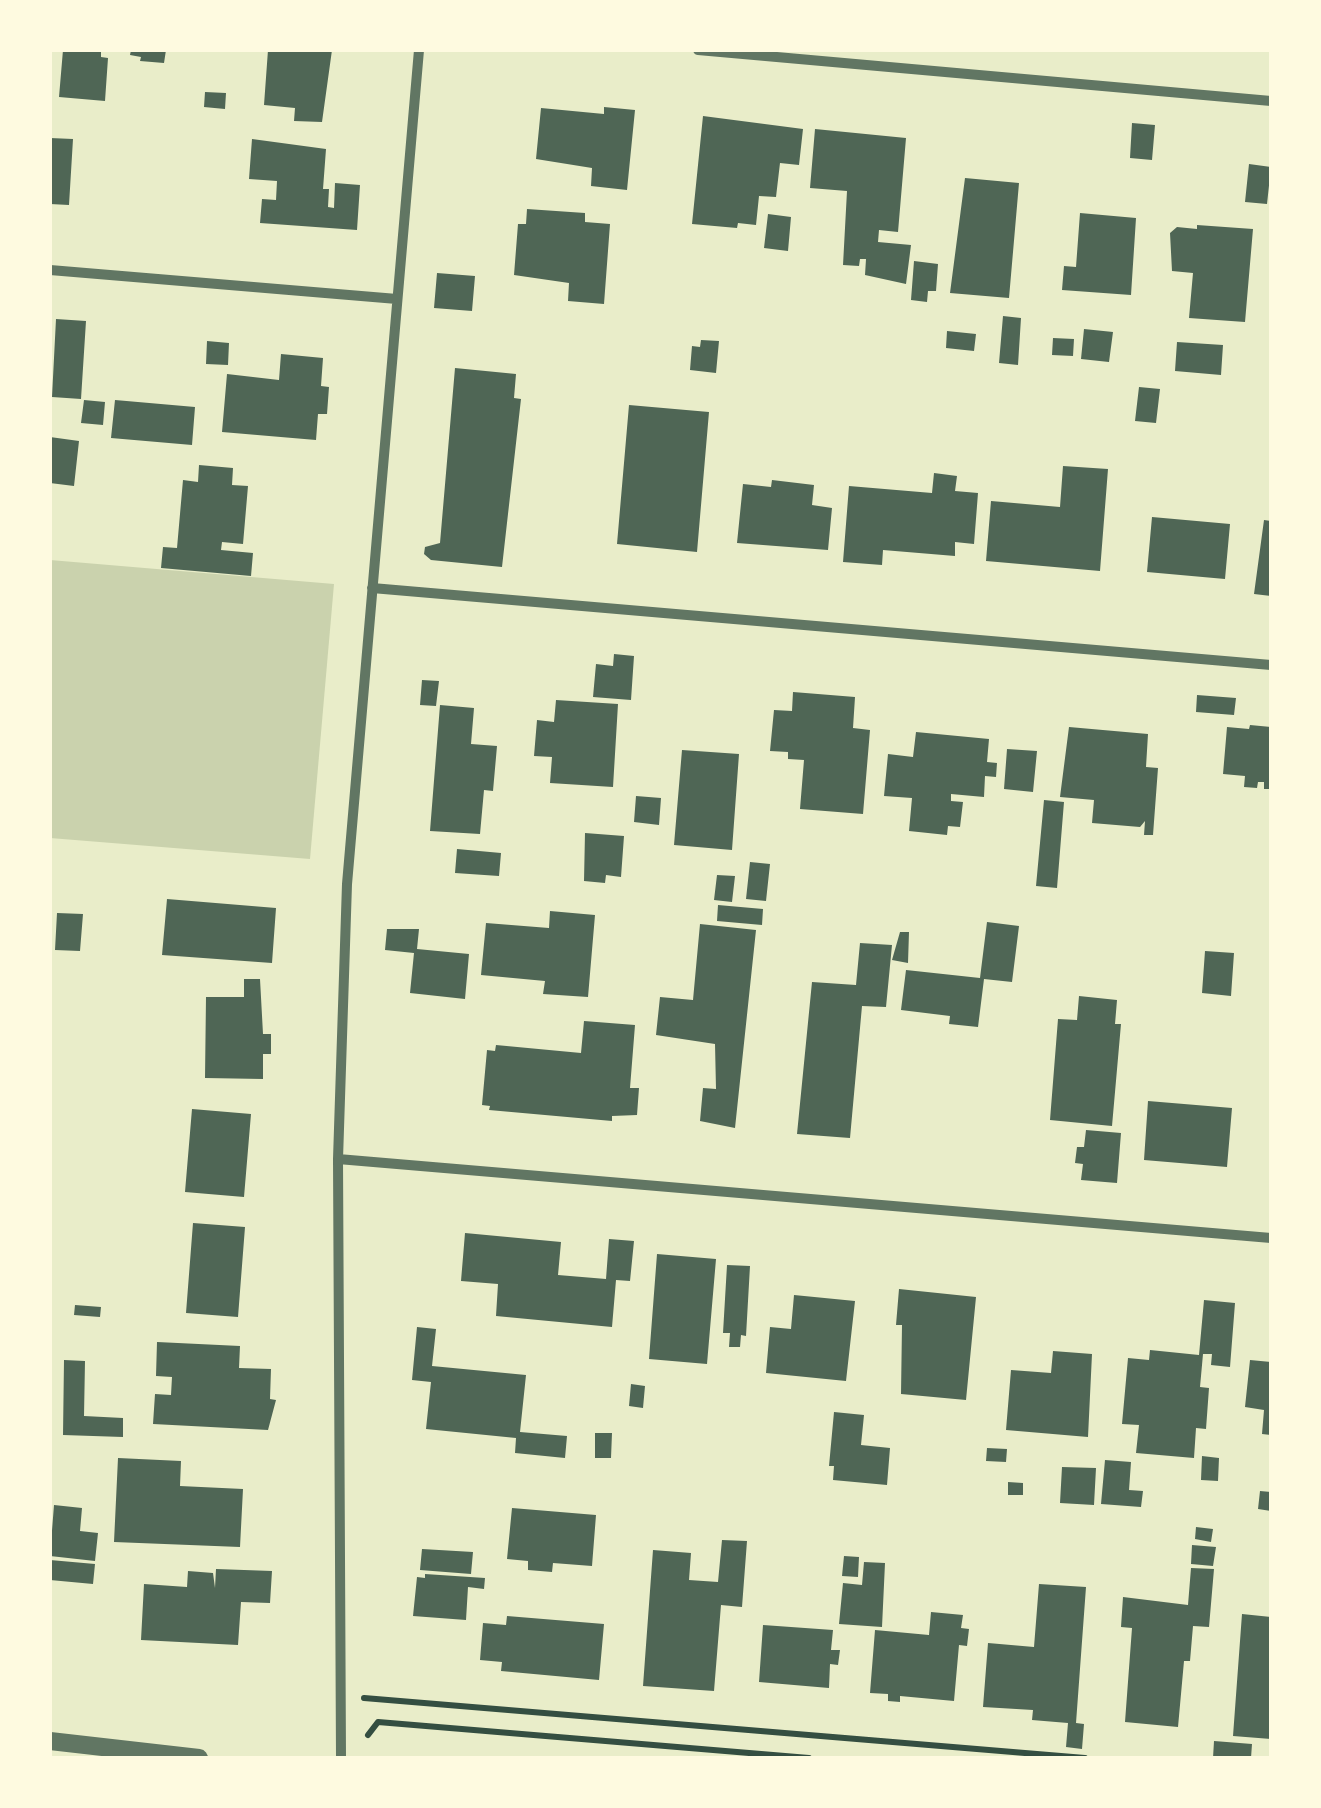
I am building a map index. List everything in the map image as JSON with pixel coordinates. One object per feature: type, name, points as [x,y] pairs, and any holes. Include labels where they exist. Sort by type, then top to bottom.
[{"type":"street","points":[[341,1758],[344,1697],[338,1159],[347,884],[419,50]]},
{"type":"street","points":[[698,50],[1271,101]]},
{"type":"street","points":[[50,270],[397,298]]},
{"type":"street","points":[[372,588],[1271,665]]},
{"type":"street","points":[[338,1159],[1271,1238]]},
{"type":"street","points":[[50,1741],[199,1758]]},
{"type":"path","points":[[344,1697],[1086,1758]]},
{"type":"path","points":[[361,1746],[378,1722],[809,1758]]},
{"type":"green space","points":[[50,560],[334,584],[310,859],[50,838]]},
{"type":"building","points":[[63,50],[101,50],[101,57],[108,58],[105,101],[59,97]]},
{"type":"building","points":[[131,50],[166,50],[164,63],[140,61],[141,57],[130,55]]},
{"type":"building","points":[[268,50],[332,50],[322,122],[294,121],[295,108],[264,105]]},
{"type":"building","points":[[205,92],[226,93],[225,109],[204,107]]},
{"type":"building","points":[[604,107],[635,110],[627,190],[591,186],[592,168],[536,159],[541,108],[604,114]]},
{"type":"building","points":[[703,116],[803,129],[799,165],[780,163],[776,197],[759,196],[756,225],[738,223],[737,228],[692,224]]},
{"type":"building","points":[[1132,123],[1155,125],[1152,160],[1130,158]]},
{"type":"building","points":[[815,129],[906,138],[898,232],[879,230],[878,242],[911,245],[906,284],[865,275],[866,259],[860,259],[859,266],[843,265],[847,191],[810,188]]},
{"type":"building","points":[[50,138],[73,139],[69,205],[50,204]]},
{"type":"building","points":[[252,139],[326,149],[323,189],[329,189],[328,207],[334,208],[335,183],[360,185],[357,230],[260,223],[262,199],[276,200],[277,181],[249,179]]},
{"type":"building","points":[[1249,164],[1271,167],[1267,204],[1245,202]]},
{"type":"building","points":[[965,178],[1019,183],[1009,298],[950,293]]},
{"type":"building","points":[[527,209],[585,213],[585,222],[610,224],[604,304],[568,301],[569,283],[514,275],[518,224],[526,224]]},
{"type":"building","points":[[1080,213],[1136,218],[1131,295],[1062,290],[1064,266],[1076,267]]},
{"type":"building","points":[[768,214],[791,217],[788,251],[764,248]]},
{"type":"building","points":[[1197,225],[1253,229],[1245,322],[1189,318],[1193,273],[1172,271],[1170,233],[1177,227],[1197,229]]},
{"type":"building","points":[[914,261],[938,264],[936,291],[928,291],[927,302],[911,300]]},
{"type":"building","points":[[437,273],[475,276],[472,311],[434,308]]},
{"type":"building","points":[[1003,316],[1021,318],[1018,365],[999,363]]},
{"type":"building","points":[[56,319],[86,321],[81,399],[52,397]]},
{"type":"building","points":[[1084,329],[1113,332],[1109,362],[1081,359]]},
{"type":"building","points":[[947,331],[976,334],[974,351],[946,348]]},
{"type":"building","points":[[1053,338],[1074,339],[1073,356],[1052,355]]},
{"type":"building","points":[[701,340],[719,341],[716,373],[690,370],[692,346],[700,347]]},
{"type":"building","points":[[207,341],[229,343],[228,365],[206,364]]},
{"type":"building","points":[[1177,342],[1223,345],[1221,375],[1175,371]]},
{"type":"building","points":[[281,354],[323,358],[321,386],[329,387],[327,414],[318,414],[316,440],[222,432],[227,374],[279,380]]},
{"type":"building","points":[[455,368],[516,374],[514,398],[521,399],[502,567],[431,560],[424,554],[425,547],[440,543]]},
{"type":"building","points":[[1139,387],[1160,389],[1156,423],[1135,421]]},
{"type":"building","points":[[84,400],[105,402],[103,425],[81,423]]},
{"type":"building","points":[[115,400],[195,407],[192,445],[111,438]]},
{"type":"building","points":[[629,405],[709,412],[697,552],[617,544]]},
{"type":"building","points":[[50,437],[79,441],[74,486],[50,483]]},
{"type":"building","points":[[199,465],[233,468],[232,485],[248,486],[243,544],[222,542],[221,550],[253,553],[251,576],[161,568],[163,547],[177,548],[183,480],[198,482]]},
{"type":"building","points":[[1063,466],[1108,469],[1100,571],[986,561],[991,501],[1060,507]]},
{"type":"building","points":[[934,473],[957,476],[955,491],[978,493],[974,544],[955,542],[955,556],[883,550],[882,565],[843,562],[849,486],[932,493]]},
{"type":"building","points":[[772,480],[814,485],[812,505],[832,508],[828,550],[737,543],[743,484],[771,487]]},
{"type":"building","points":[[1152,517],[1230,524],[1225,579],[1147,572]]},
{"type":"building","points":[[1264,520],[1271,521],[1271,596],[1254,594]]},
{"type":"building","points":[[614,654],[634,656],[631,700],[593,697],[596,664],[613,666]]},
{"type":"building","points":[[422,680],[439,681],[436,706],[420,705]]},
{"type":"building","points":[[793,692],[855,697],[853,728],[870,730],[863,814],[800,809],[804,760],[788,759],[788,752],[770,751],[774,710],[792,711]]},
{"type":"building","points":[[1197,695],[1236,698],[1234,715],[1196,712]]},
{"type":"building","points":[[556,700],[618,704],[613,787],[550,783],[552,757],[534,756],[537,720],[554,722]]},
{"type":"building","points":[[440,705],[474,708],[471,744],[497,746],[493,791],[484,790],[480,834],[430,831]]},
{"type":"building","points":[[1250,725],[1271,727],[1271,789],[1264,789],[1264,782],[1258,782],[1257,788],[1244,787],[1245,776],[1223,774],[1227,727],[1249,729]]},
{"type":"building","points":[[1069,727],[1148,734],[1146,767],[1158,768],[1153,835],[1144,835],[1145,821],[1140,827],[1092,823],[1094,800],[1060,797]]},
{"type":"building","points":[[916,732],[989,739],[987,762],[997,763],[996,777],[985,776],[984,797],[951,794],[951,801],[963,802],[960,827],[948,826],[947,835],[909,831],[912,798],[884,796],[888,754],[913,757]]},
{"type":"building","points":[[1007,749],[1037,751],[1033,792],[1004,789]]},
{"type":"building","points":[[682,750],[739,754],[732,850],[674,845]]},
{"type":"building","points":[[636,796],[661,798],[659,825],[634,822]]},
{"type":"building","points":[[1044,800],[1064,802],[1057,888],[1036,886]]},
{"type":"building","points":[[585,833],[624,836],[621,877],[606,875],[605,883],[584,881]]},
{"type":"building","points":[[457,849],[501,853],[499,876],[455,873]]},
{"type":"building","points":[[750,862],[770,864],[766,901],[746,899]]},
{"type":"building","points":[[717,875],[735,876],[732,902],[714,900]]},
{"type":"building","points":[[167,899],[276,908],[272,963],[162,955]]},
{"type":"building","points":[[718,905],[763,909],[762,925],[717,921]]},
{"type":"building","points":[[550,911],[595,915],[588,997],[543,994],[545,981],[481,975],[486,923],[549,928]]},
{"type":"building","points":[[57,913],[83,914],[80,951],[55,950]]},
{"type":"building","points":[[987,922],[1019,926],[1012,982],[984,979],[978,1027],[949,1024],[950,1016],[901,1010],[906,970],[980,978]]},
{"type":"building","points":[[700,924],[756,930],[735,1128],[700,1121],[703,1088],[716,1089],[715,1044],[656,1035],[660,997],[693,1000]]},
{"type":"building","points":[[387,929],[419,929],[417,949],[469,954],[465,999],[410,993],[414,953],[385,950]]},
{"type":"building","points":[[900,932],[909,932],[908,963],[892,960]]},
{"type":"building","points":[[860,943],[892,945],[886,1007],[862,1006],[850,1138],[797,1134],[812,982],[856,985]]},
{"type":"building","points":[[1205,951],[1234,953],[1231,996],[1202,993]]},
{"type":"building","points":[[244,979],[260,979],[263,1034],[271,1034],[271,1054],[263,1054],[263,1079],[205,1078],[206,997],[244,997]]},
{"type":"building","points":[[1079,996],[1117,1000],[1115,1024],[1121,1024],[1112,1126],[1050,1120],[1058,1019],[1077,1020]]},
{"type":"building","points":[[584,1021],[635,1025],[630,1088],[639,1088],[637,1115],[612,1116],[612,1121],[489,1110],[490,1106],[482,1105],[487,1050],[495,1051],[496,1045],[581,1053]]},
{"type":"building","points":[[1148,1101],[1232,1108],[1227,1167],[1144,1160]]},
{"type":"building","points":[[192,1109],[251,1114],[244,1197],[185,1192]]},
{"type":"building","points":[[1086,1130],[1121,1133],[1117,1183],[1081,1180],[1083,1164],[1075,1163],[1077,1147],[1084,1147]]},
{"type":"building","points":[[193,1223],[245,1227],[238,1317],[186,1313]]},
{"type":"building","points":[[465,1233],[561,1242],[558,1275],[606,1279],[609,1239],[634,1241],[630,1281],[616,1280],[612,1327],[496,1316],[498,1284],[461,1281]]},
{"type":"building","points":[[657,1254],[716,1259],[707,1364],[649,1359]]},
{"type":"building","points":[[727,1265],[750,1266],[746,1336],[741,1335],[740,1347],[729,1347],[730,1333],[723,1333]]},
{"type":"building","points":[[899,1289],[976,1297],[966,1400],[901,1394],[902,1325],[896,1325]]},
{"type":"building","points":[[794,1295],[855,1301],[846,1381],[766,1373],[770,1327],[791,1329]]},
{"type":"building","points":[[1204,1300],[1235,1303],[1230,1367],[1211,1365],[1212,1354],[1203,1354],[1200,1387],[1209,1388],[1206,1429],[1196,1428],[1194,1458],[1136,1453],[1139,1425],[1122,1424],[1128,1358],[1149,1360],[1150,1350],[1199,1355]]},
{"type":"building","points":[[75,1305],[101,1307],[100,1317],[74,1315]]},
{"type":"building","points":[[417,1327],[436,1329],[432,1366],[526,1375],[520,1432],[567,1436],[565,1458],[515,1453],[516,1438],[426,1429],[431,1382],[412,1380]]},
{"type":"building","points":[[157,1342],[240,1346],[239,1368],[271,1369],[270,1399],[276,1400],[268,1430],[153,1424],[155,1394],[171,1395],[172,1377],[156,1376]]},
{"type":"building","points":[[1053,1351],[1092,1354],[1088,1437],[1006,1430],[1011,1370],[1051,1373]]},
{"type":"building","points":[[64,1360],[85,1361],[84,1416],[123,1418],[123,1437],[63,1435]]},
{"type":"building","points":[[1250,1360],[1271,1362],[1271,1435],[1262,1434],[1264,1410],[1245,1407]]},
{"type":"building","points":[[631,1384],[645,1386],[643,1408],[629,1406]]},
{"type":"building","points":[[834,1412],[864,1415],[861,1445],[890,1448],[887,1485],[833,1480],[834,1466],[829,1466]]},
{"type":"building","points":[[595,1433],[612,1433],[611,1458],[595,1458]]},
{"type":"building","points":[[987,1448],[1007,1449],[1006,1462],[986,1461]]},
{"type":"building","points":[[1202,1456],[1219,1458],[1218,1481],[1201,1480]]},
{"type":"building","points":[[118,1458],[181,1461],[180,1486],[243,1489],[240,1547],[114,1542]]},
{"type":"building","points":[[1105,1460],[1131,1462],[1129,1490],[1143,1491],[1141,1507],[1101,1504]]},
{"type":"building","points":[[1062,1467],[1096,1468],[1094,1505],[1060,1503]]},
{"type":"building","points":[[1008,1482],[1023,1483],[1023,1495],[1008,1495]]},
{"type":"building","points":[[1260,1491],[1271,1492],[1271,1511],[1258,1509]]},
{"type":"building","points":[[54,1505],[82,1508],[80,1531],[98,1533],[95,1561],[50,1556]]},
{"type":"building","points":[[512,1508],[596,1515],[592,1566],[553,1563],[552,1572],[528,1570],[528,1561],[507,1559]]},
{"type":"building","points":[[1196,1527],[1213,1529],[1211,1542],[1195,1539]]},
{"type":"building","points":[[722,1540],[747,1541],[742,1607],[721,1605],[714,1691],[643,1686],[653,1550],[691,1553],[689,1580],[718,1582]]},
{"type":"building","points":[[1192,1545],[1216,1547],[1213,1566],[1191,1564]]},
{"type":"building","points":[[422,1549],[473,1552],[471,1574],[420,1570]]},
{"type":"building","points":[[844,1556],[859,1557],[858,1577],[842,1576]]},
{"type":"building","points":[[50,1560],[95,1564],[93,1584],[50,1580]]},
{"type":"building","points":[[864,1562],[885,1563],[882,1627],[839,1624],[843,1583],[862,1585]]},
{"type":"building","points":[[1191,1568],[1214,1569],[1209,1627],[1193,1626],[1190,1661],[1184,1661],[1178,1727],[1125,1722],[1132,1628],[1121,1627],[1123,1597],[1188,1605]]},
{"type":"building","points":[[216,1569],[272,1571],[270,1603],[241,1602],[238,1645],[141,1640],[144,1584],[187,1587],[188,1571],[213,1573],[215,1588]]},
{"type":"building","points":[[425,1574],[485,1578],[484,1589],[468,1587],[466,1620],[413,1616],[417,1577],[425,1578]]},
{"type":"building","points":[[1039,1584],[1086,1587],[1076,1723],[1084,1724],[1082,1749],[1066,1747],[1068,1723],[1032,1720],[1033,1710],[983,1707],[988,1643],[1034,1647]]},
{"type":"building","points":[[931,1612],[963,1615],[961,1628],[969,1629],[967,1646],[959,1645],[954,1701],[900,1696],[900,1702],[888,1701],[888,1694],[870,1693],[875,1630],[929,1635]]},
{"type":"building","points":[[1242,1614],[1271,1617],[1271,1739],[1233,1736]]},
{"type":"building","points":[[507,1616],[604,1624],[599,1680],[501,1671],[502,1662],[480,1660],[483,1623],[506,1625]]},
{"type":"building","points":[[763,1625],[833,1630],[831,1650],[840,1650],[838,1665],[830,1664],[829,1688],[759,1682]]},
{"type":"building","points":[[1214,1741],[1252,1744],[1251,1758],[1213,1758]]}]
